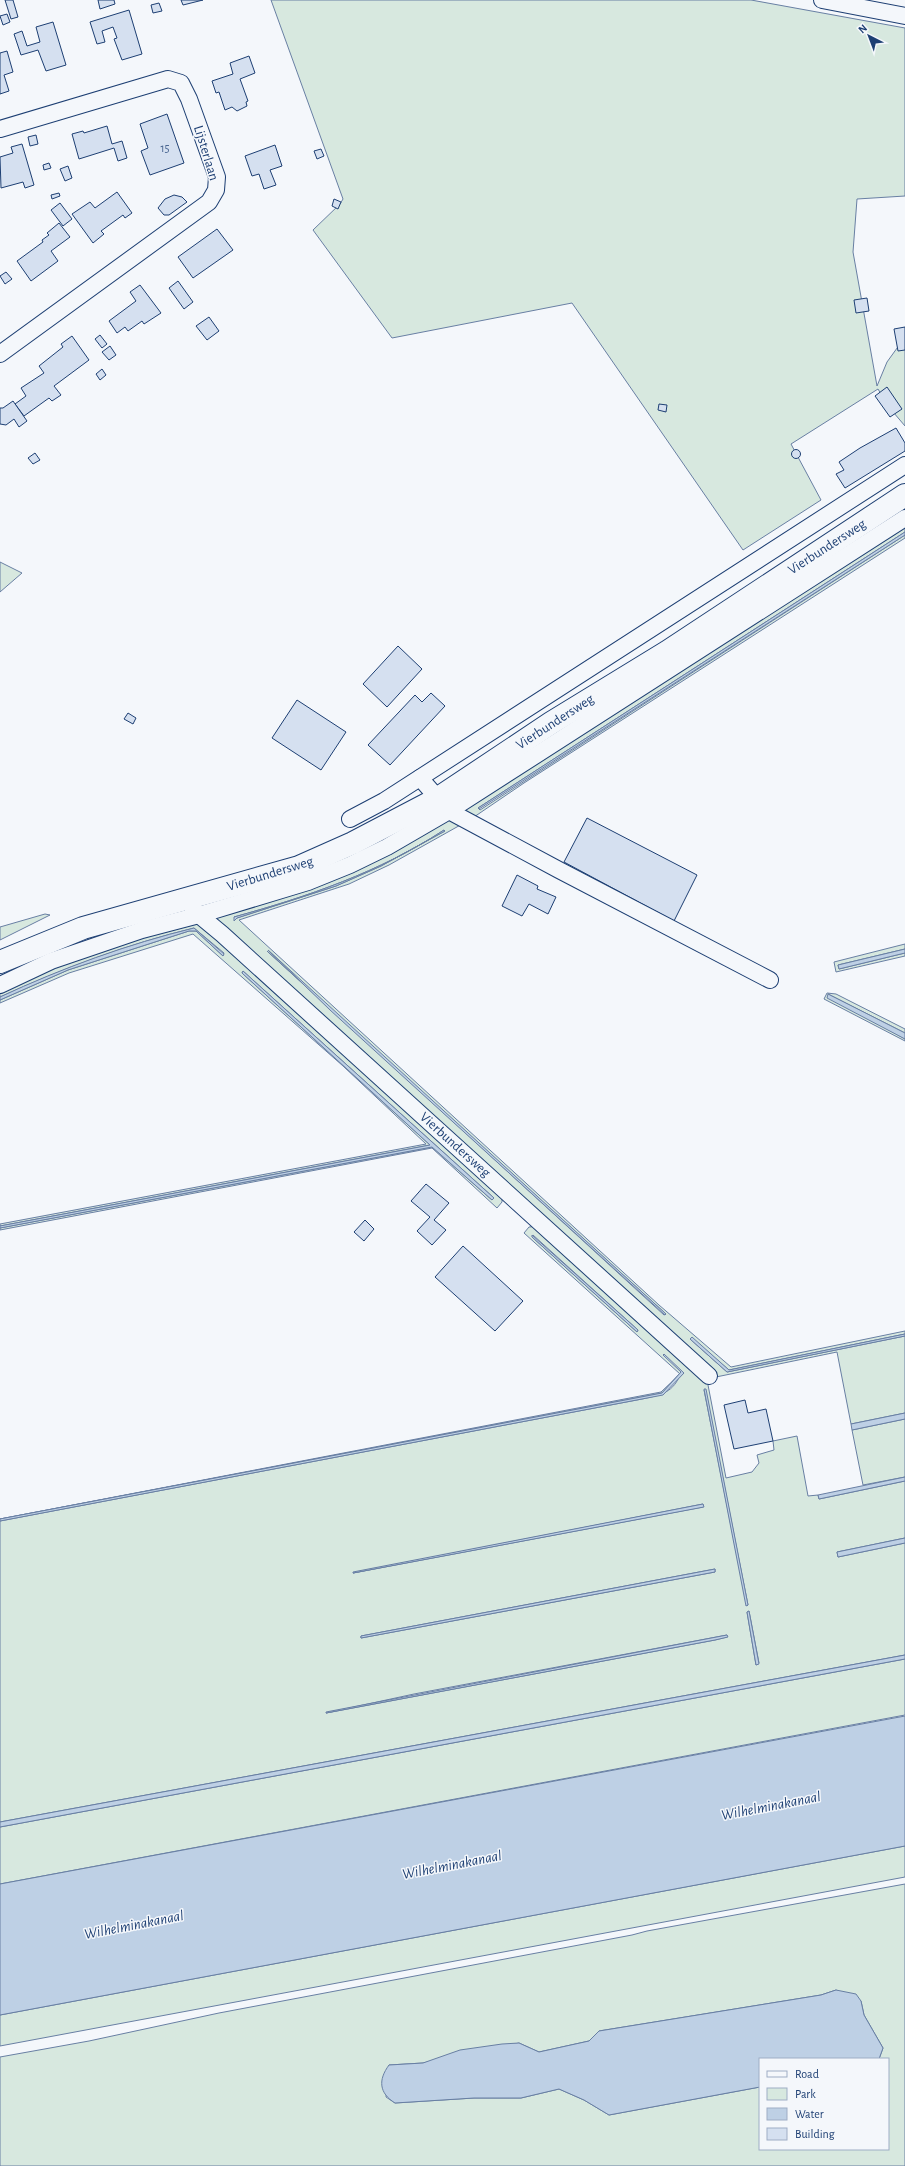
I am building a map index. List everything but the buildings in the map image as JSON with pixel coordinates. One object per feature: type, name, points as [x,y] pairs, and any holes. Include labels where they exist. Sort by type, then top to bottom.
[{"type":"main road","name":"Vierbundersweg","points":[[0,962],[83,928],[299,867],[443,805],[551,723],[667,652],[905,495]]},
{"type":"street","points":[[822,0],[905,16]]},
{"type":"street","name":"Lijsterlaan","points":[[0,129],[168,79],[181,83],[189,99],[217,177],[216,190],[209,202],[0,354]]},
{"type":"street","name":"Vierbundersweg","points":[[350,819],[420,778],[905,465]]},
{"type":"street","name":"Vierbundersweg","points":[[0,985],[51,961],[83,949],[142,930],[199,915],[308,882],[350,865],[387,847],[443,805],[905,518]]},
{"type":"street","points":[[420,778],[443,805],[558,870],[770,980]]},
{"type":"street","name":"Vierbundersweg","points":[[181,900],[282,988],[709,1376]]},
{"type":"green space","points":[[271,0],[751,0],[905,28],[905,196],[857,199],[853,252],[877,386],[887,362],[900,344],[905,344],[905,426],[888,406],[878,389],[791,444],[821,500],[743,550],[572,303],[392,338],[313,230],[340,204],[343,199]]},
{"type":"green space","points":[[905,524],[905,532],[478,808],[480,810],[905,535],[905,538],[524,783],[474,817],[466,812],[464,807]]},
{"type":"green space","points":[[0,562],[22,573],[0,592]]},
{"type":"green space","points":[[448,818],[464,823],[389,865],[349,884],[239,920],[659,1305],[731,1367],[905,1331],[905,1334],[729,1370],[691,1338],[690,1339],[727,1372],[905,1336],[905,1413],[851,1424],[837,1352],[716,1377],[210,916]],"holes":[[[444,830],[445,831],[421,844]],[[410,850],[381,866],[336,886],[237,918],[234,917],[316,892],[369,871]],[[267,951],[666,1314],[664,1315]]]},
{"type":"green space","points":[[45,914],[50,915],[0,940],[0,927]]},
{"type":"green space","points":[[200,919],[502,1192],[502,1202],[497,1208],[432,1148],[0,1230],[0,1228],[432,1147],[492,1200],[494,1198],[243,971],[242,973],[430,1145],[0,1226],[0,1224],[426,1144],[343,1066],[193,934],[69,973],[0,1003],[0,1000],[68,970],[189,931],[196,931],[223,956],[224,953],[194,928],[120,949],[0,997],[0,990],[41,971]]},
{"type":"green space","points":[[905,944],[905,949],[838,965],[839,969],[905,953],[905,956],[836,972],[834,962]]},
{"type":"green space","points":[[827,993],[836,994],[905,1029],[905,1033],[828,994],[905,1039],[905,1041],[824,999]]},
{"type":"green space","points":[[539,1226],[710,1382],[708,1385],[726,1478],[752,1472],[759,1463],[757,1455],[774,1450],[773,1441],[797,1436],[808,1496],[818,1495],[819,1499],[905,1481],[905,1538],[837,1552],[838,1557],[905,1543],[905,1655],[0,1822],[0,1521],[642,1399],[666,1392],[675,1385],[681,1372],[680,1374],[524,1233],[529,1227]],"holes":[[[533,1235],[638,1330],[637,1332],[532,1237]],[[705,1389],[748,1605],[747,1606],[704,1390]],[[703,1504],[703,1507],[353,1573]],[[715,1569],[715,1572],[361,1638],[361,1636]],[[749,1611],[759,1663],[756,1665],[747,1612]],[[727,1635],[727,1637],[715,1640],[326,1713],[414,1694]]]},
{"type":"green space","points":[[674,1379],[662,1393],[0,1519],[661,1392]]},
{"type":"green space","points":[[905,1419],[905,1477],[863,1485],[852,1430]]},
{"type":"green space","points":[[905,1659],[905,1715],[0,1884],[0,1827]]},
{"type":"green space","points":[[905,1846],[905,1877],[0,2046],[0,2015]]},
{"type":"green space","points":[[905,1884],[905,2166],[0,2166],[0,2057],[89,2041],[219,2013]],"holes":[[[836,1990],[861,2001],[864,2015],[883,2048],[879,2058],[889,2058],[889,2150],[759,2150],[759,2087],[609,2115],[584,2100],[559,2089],[521,2098],[474,2098],[395,2103],[386,2097],[389,2065],[423,2063],[519,2043],[539,2052],[589,2041],[599,2031],[821,1995]]]},
{"type":"water","points":[[905,532],[905,535],[479,809],[478,808]]},
{"type":"water","points":[[444,830],[445,831],[421,844]]},
{"type":"water","points":[[410,850],[381,866],[336,886],[237,918],[234,921],[234,917],[289,901],[342,882],[369,871]]},
{"type":"water","points":[[194,928],[224,954],[223,956],[196,931],[189,931],[68,970],[0,1000],[0,997],[23,986],[71,967],[145,941]]},
{"type":"water","points":[[905,949],[905,953],[839,969],[838,965]]},
{"type":"water","points":[[268,950],[666,1314],[665,1315],[330,1010]]},
{"type":"water","points":[[243,971],[494,1198],[492,1200],[432,1147],[0,1228],[0,1226],[430,1145],[242,973]]},
{"type":"water","points":[[828,994],[905,1033],[905,1039],[827,998]]},
{"type":"water","points":[[532,1235],[638,1330],[637,1332],[532,1237]]},
{"type":"water","points":[[905,1334],[905,1336],[727,1372],[690,1339],[692,1337],[729,1370]]},
{"type":"water","points":[[664,1354],[684,1373],[663,1395],[0,1521],[0,1519],[662,1393],[681,1372],[663,1355]]},
{"type":"water","points":[[704,1389],[706,1389],[748,1605],[746,1606]]},
{"type":"water","points":[[905,1413],[905,1419],[852,1430],[851,1424]]},
{"type":"water","points":[[905,1477],[905,1481],[819,1499],[818,1495]]},
{"type":"water","points":[[703,1504],[704,1507],[353,1573],[353,1572]]},
{"type":"water","points":[[905,1538],[905,1543],[838,1557],[837,1552]]},
{"type":"water","points":[[715,1569],[715,1572],[361,1638],[361,1636]]},
{"type":"water","points":[[749,1611],[759,1664],[756,1665],[747,1612]]},
{"type":"water","points":[[727,1635],[728,1637],[715,1640],[326,1713],[326,1712]]},
{"type":"water","points":[[905,1655],[905,1659],[0,1827],[0,1822]]},
{"type":"water","name":"Wilhelminakanaal","points":[[905,1716],[905,1846],[0,2015],[0,1884]]},
{"type":"water","points":[[836,1990],[856,1994],[861,2001],[864,2015],[883,2048],[879,2058],[759,2058],[759,2087],[609,2115],[584,2100],[559,2089],[521,2098],[474,2098],[395,2103],[383,2091],[383,2076],[389,2065],[423,2063],[460,2050],[502,2044],[519,2043],[539,2052],[589,2041],[599,2031],[821,1995]]}]
